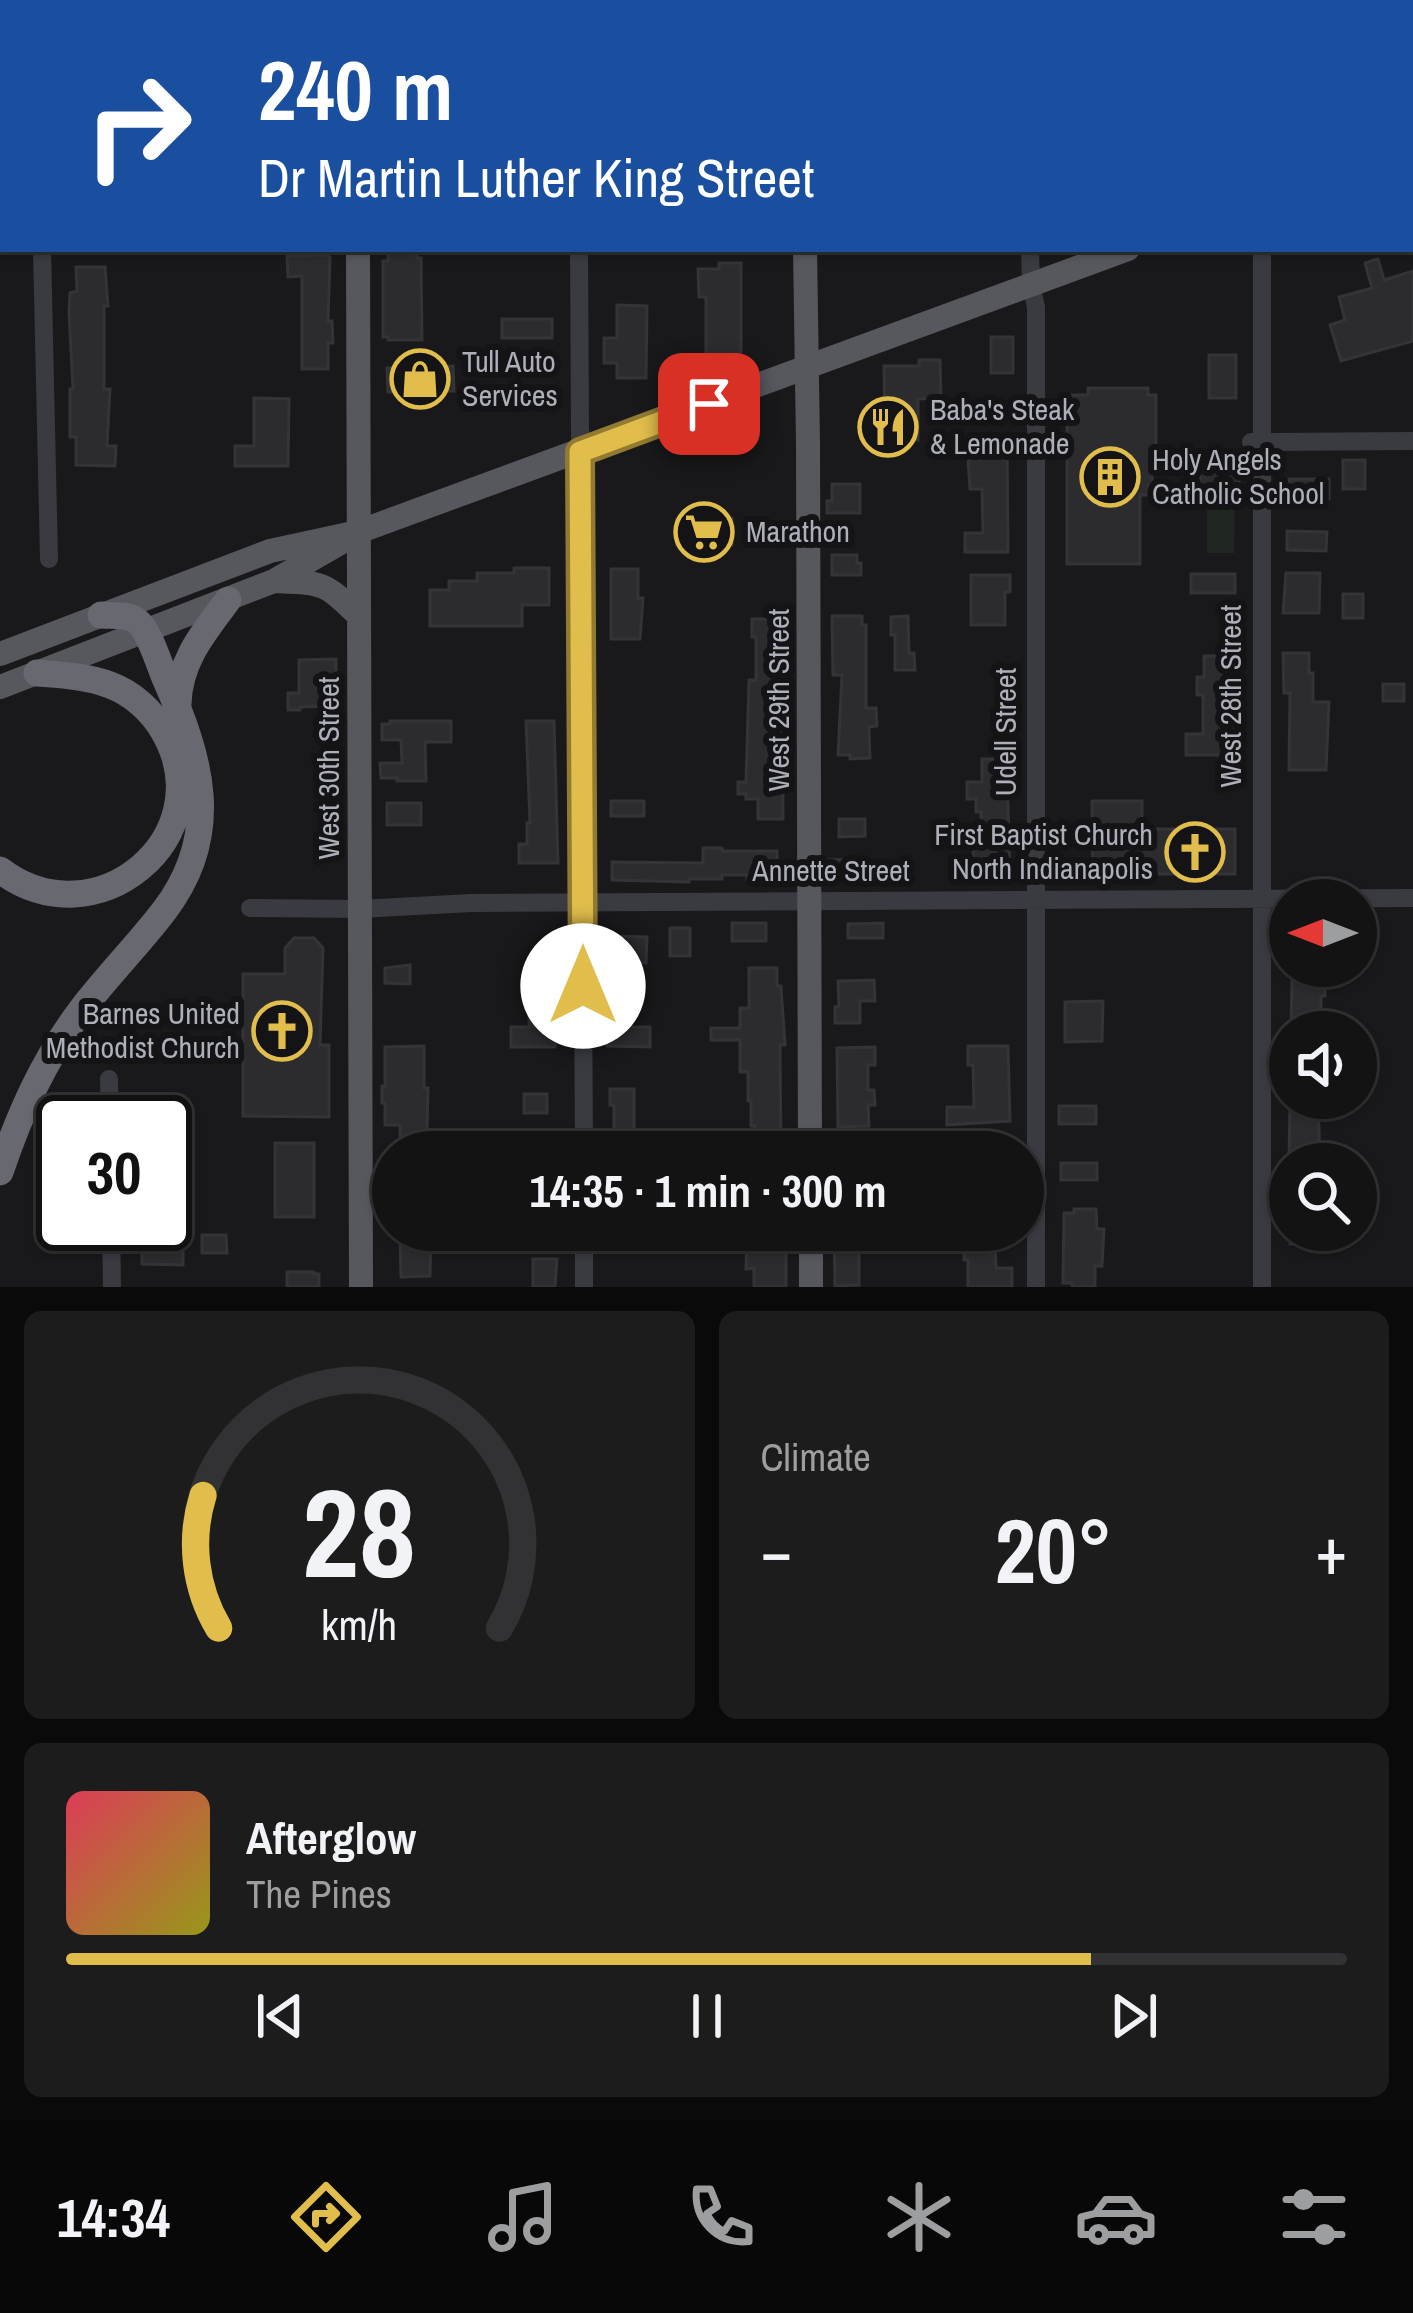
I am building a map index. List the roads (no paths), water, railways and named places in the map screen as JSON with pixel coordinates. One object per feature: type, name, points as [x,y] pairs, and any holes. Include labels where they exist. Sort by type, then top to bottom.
[{"type":"highway","points":[[178,708],[188,658],[228,600]]},
{"type":"highway","points":[[0,1172],[27,1101],[58,1044],[164,912],[182,884],[200,830],[196,758],[145,632],[129,617],[101,615]]},
{"type":"highway","points":[[0,870],[28,887],[55,894],[110,887],[149,860],[169,832],[176,812],[175,758],[152,714],[111,685],[78,676],[37,673]]},
{"type":"main road","name":"West 30th Street","points":[[358,252],[361,1287]]},
{"type":"main road","name":"West 29th Street","points":[[805,252],[810,1131]]},
{"type":"main road","points":[[0,654],[270,551],[358,532],[1119,252]]},
{"type":"main road","points":[[0,687],[274,581],[358,532]]},
{"type":"main road","points":[[274,581],[320,583],[358,615]]},
{"type":"main road","points":[[811,1251],[811,1287]]},
{"type":"street","points":[[42,252],[49,559]]},
{"type":"street","points":[[579,252],[584,1131]]},
{"type":"street","name":"Udell Street","points":[[1030,252],[1036,307],[1036,1287]]},
{"type":"street","name":"West 28th Street","points":[[1262,252],[1256,442],[1262,1287]]},
{"type":"street","points":[[1256,442],[1413,441]]},
{"type":"street","name":"Annette Street","points":[[250,908],[1413,898]]},
{"type":"street","points":[[110,1078],[110,1095]]},
{"type":"street","points":[[111,1251],[112,1287]]},
{"type":"street","points":[[584,1251],[584,1287]]},
{"type":"place","name":"Tull Auto Services","points":[[420,379]]},
{"type":"place","name":"Baba's Steak & Lemonade","points":[[888,427]]},
{"type":"place","name":"Holy Angels Catholic School","points":[[1110,477]]},
{"type":"place","name":"Marathon","points":[[704,532]]},
{"type":"place","name":"First Baptist Church North Indianapolis","points":[[1195,852]]},
{"type":"place","name":"Barnes United Methodist Church","points":[[282,1031]]}]
